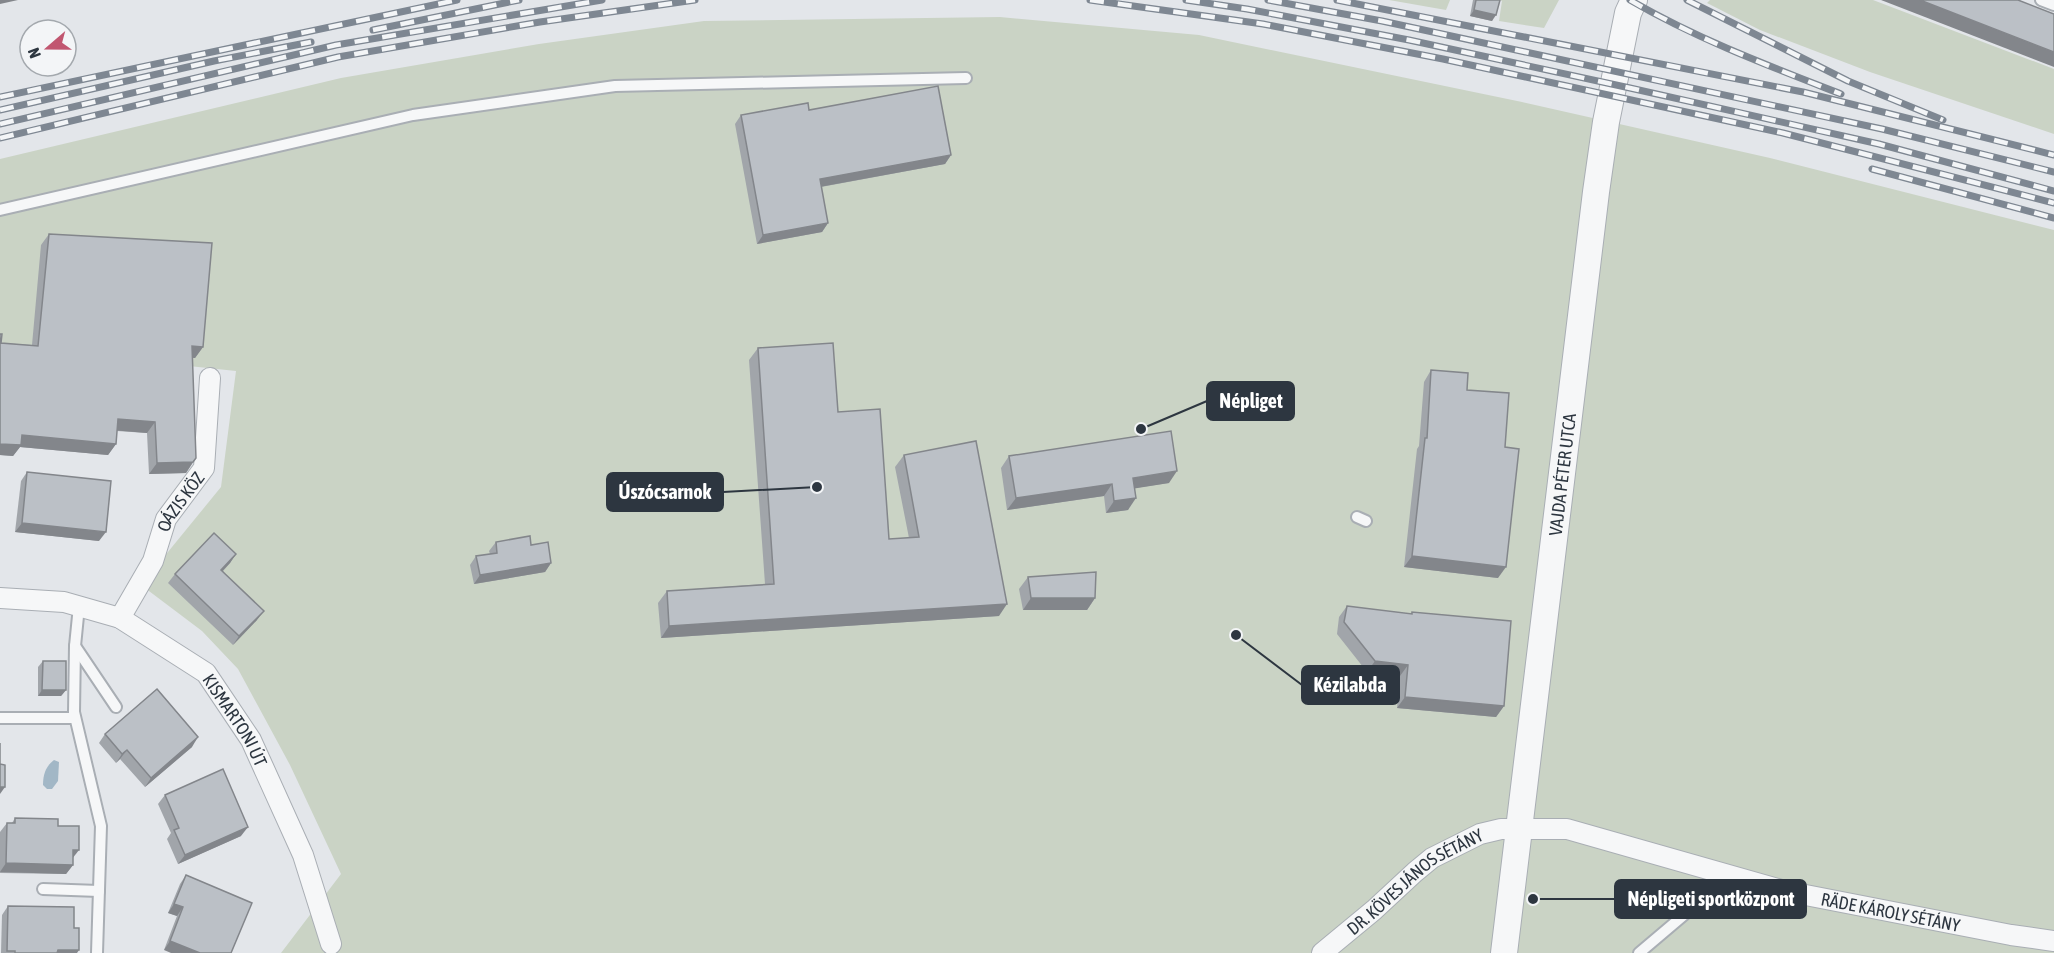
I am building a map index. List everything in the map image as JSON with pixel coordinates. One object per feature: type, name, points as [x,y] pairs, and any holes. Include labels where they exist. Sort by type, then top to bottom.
[{"type":"street","name":"VAJDA PÉTER UTCA","points":[[1504,953],[1596,192],[1610,99],[1628,13],[1634,0]]},
{"type":"street","name":"OÁZIS KÖZ","points":[[120,618],[153,561],[166,519],[204,468],[210,378]]},
{"type":"street","name":"KISMARTONI ÚT","points":[[0,598],[64,602],[120,618],[206,674],[250,740],[303,855],[327,949]]},
{"type":"street","name":"RÄDE KÁROLY SÉTÁNY","points":[[1519,829],[1567,829],[1785,891],[2054,941]]},
{"type":"street","name":"DR. KÖVES JÁNOS SÉTÁNY","points":[[1322,953],[1432,858],[1479,834],[1493,830],[1519,829]]},
{"type":"lane","points":[[2041,0],[2054,5]]},
{"type":"lane","points":[[0,210],[413,114],[615,86],[966,78]]},
{"type":"lane","points":[[79,606],[75,646],[75,718],[101,826],[97,953]]},
{"type":"lane","points":[[75,646],[116,707]]},
{"type":"lane","points":[[0,718],[75,718]]},
{"type":"lane","points":[[1639,953],[1730,876]]},
{"type":"lane","points":[[43,889],[99,891]]},
{"type":"green space","points":[[1389,0],[1450,0],[1446,10]]},
{"type":"green space","points":[[1498,0],[1559,0],[1544,28],[1499,21],[1502,1]]},
{"type":"green space","points":[[1710,0],[1873,0],[2054,69],[2054,134],[1870,72],[1760,30],[1707,3]]},
{"type":"green space","points":[[1000,17],[1199,35],[1522,102],[1770,158],[2054,230],[2054,953],[281,953],[341,874],[290,765],[238,669],[202,631],[141,585],[221,487],[236,371],[0,346],[0,159],[341,78],[539,44],[704,21]]},
{"type":"water","points":[[54,760],[59,762],[58,781],[52,789],[47,789],[43,785],[44,774]]},
{"type":"building","points":[[1476,0],[1500,0],[1496,15],[1474,10]]},
{"type":"building","points":[[1920,0],[2018,0],[2054,14],[2054,52]]},
{"type":"building","points":[[938,86],[951,155],[820,179],[828,223],[763,235],[741,115],[808,103],[809,110]]},
{"type":"building","points":[[49,234],[212,243],[203,347],[192,346],[196,458],[193,462],[157,463],[155,422],[118,419],[116,444],[22,435],[21,445],[0,444],[0,334],[2,334],[1,343],[38,346]]},
{"type":"building","points":[[833,343],[838,412],[880,409],[889,539],[919,537],[904,455],[976,441],[1007,604],[669,626],[667,591],[774,584],[758,348]]},
{"type":"building","points":[[1431,370],[1468,373],[1467,390],[1509,393],[1505,447],[1519,449],[1506,567],[1412,556],[1425,438],[1427,438]]},
{"type":"building","points":[[1171,431],[1177,471],[1133,478],[1136,498],[1114,501],[1112,484],[1016,498],[1009,456]]},
{"type":"building","points":[[27,472],[111,481],[106,532],[22,523]]},
{"type":"building","points":[[214,533],[236,554],[221,570],[264,611],[239,636],[175,574]]},
{"type":"building","points":[[530,536],[531,545],[548,542],[551,563],[480,575],[476,556],[497,553],[496,542]]},
{"type":"building","points":[[1096,572],[1095,598],[1031,598],[1028,577]]},
{"type":"building","points":[[1347,606],[1412,614],[1412,612],[1511,621],[1504,706],[1405,697],[1408,665],[1375,661],[1344,622]]},
{"type":"building","points":[[43,661],[66,661],[66,690],[42,690]]},
{"type":"building","points":[[157,689],[198,737],[151,778],[127,750],[122,754],[105,734]]},
{"type":"building","points":[[0,764],[5,765],[5,787],[0,787]]},
{"type":"building","points":[[223,769],[248,827],[185,855],[174,830],[179,828],[165,795]]},
{"type":"building","points":[[15,818],[58,819],[58,826],[79,826],[79,850],[73,850],[73,865],[6,863],[7,823],[15,823]]},
{"type":"building","points":[[186,875],[252,903],[231,953],[200,953],[170,941],[183,907],[174,904]]},
{"type":"building","points":[[8,906],[74,907],[74,928],[79,928],[79,950],[58,950],[57,953],[7,951]]},
{"type":"railway","points":[[0,97],[457,0]]},
{"type":"railway","points":[[373,30],[519,0]]},
{"type":"railway","points":[[0,124],[336,45],[602,0]]},
{"type":"railway","points":[[0,138],[338,57],[540,22],[695,0]]},
{"type":"railway","points":[[1090,0],[1263,24],[1443,59],[1783,133],[2054,203]]},
{"type":"railway","points":[[1186,0],[1247,9],[1409,40],[1630,88],[1879,144],[2054,191]]},
{"type":"railway","points":[[1268,0],[1382,21],[1882,129],[2054,172]]},
{"type":"railway","points":[[1337,0],[1803,92],[2054,155]]},
{"type":"railway","points":[[1630,0],[1707,39],[1841,94]]},
{"type":"railway","points":[[1687,0],[1848,81],[1943,120]]},
{"type":"railway","points":[[0,110],[214,61],[311,42]]},
{"type":"railway","points":[[1872,169],[2054,218]]},
{"type":"place","name":"Népliget","points":[[1141,429]]},
{"type":"place","name":"Úszócsarnok","points":[[817,487]]},
{"type":"place","name":"Kézilabda","points":[[1236,635]]},
{"type":"place","name":"Népligeti sportközpont","points":[[1533,899]]}]
